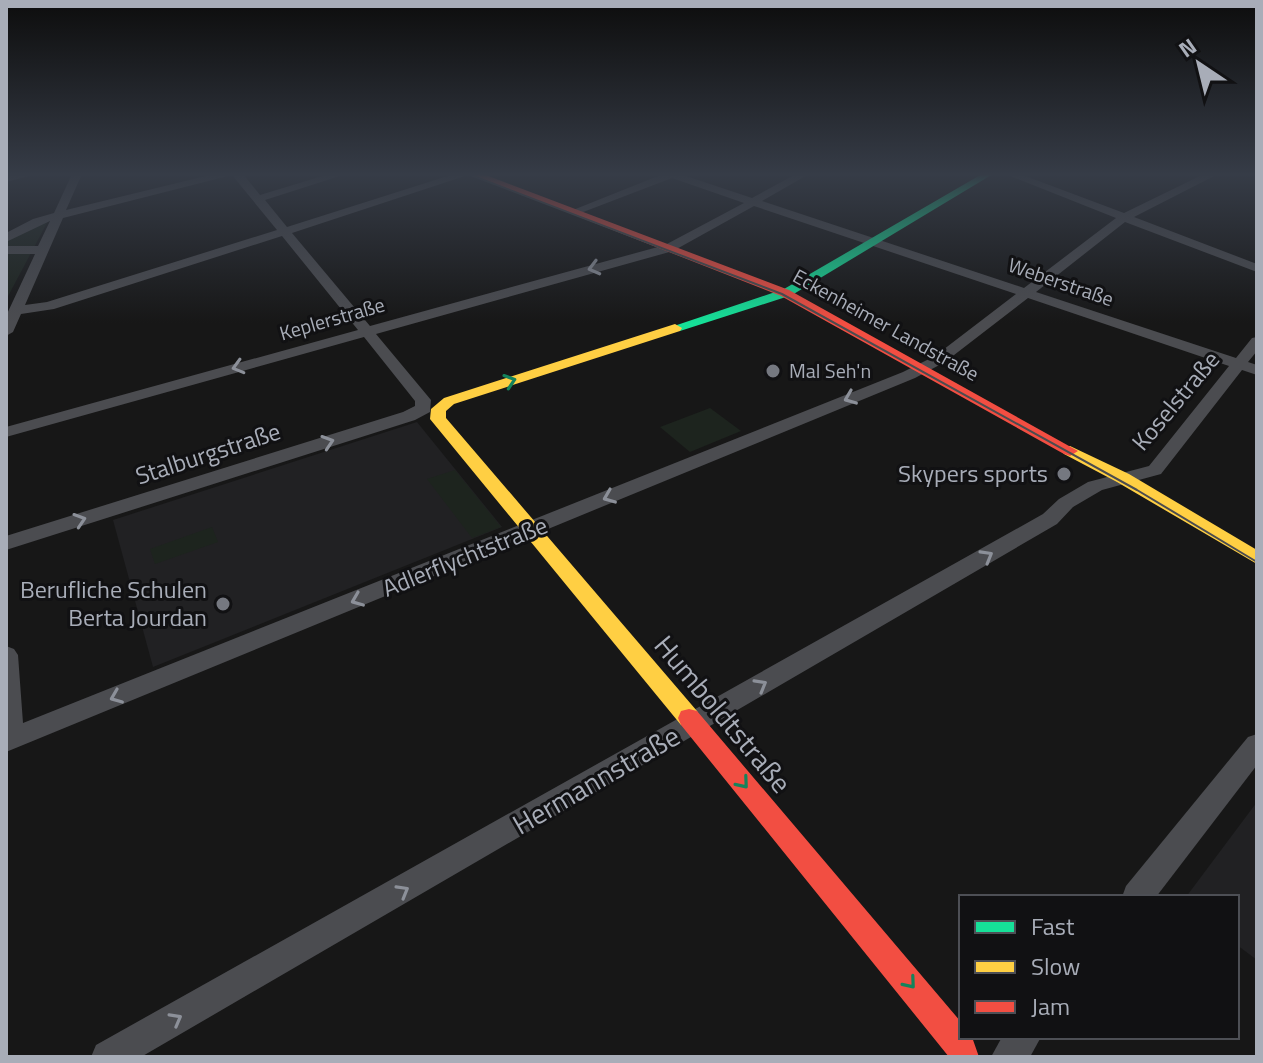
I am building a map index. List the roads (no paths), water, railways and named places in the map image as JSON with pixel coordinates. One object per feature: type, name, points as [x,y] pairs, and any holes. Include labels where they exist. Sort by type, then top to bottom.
[{"type":"street","points":[[6,238],[34,224]]},
{"type":"street","points":[[6,332],[52,224]]},
{"type":"street","name":"Humboldtstraße","points":[[278,224],[960,1044],[964,1057]]},
{"type":"street","points":[[16,311],[49,306],[311,224]]},
{"type":"street","name":"Eckenheimer Landstraße","points":[[605,224],[785,293],[1123,478],[1257,558]]},
{"type":"street","name":"Keplerstraße","points":[[6,432],[669,248],[714,224]]},
{"type":"street","name":"Weberstraße","points":[[824,224],[1257,370]]},
{"type":"street","name":"Stalburgstraße","points":[[6,543],[785,293],[903,224]]},
{"type":"street","name":"Adlerflychtstraße","points":[[9,740],[533,529],[921,368],[940,359],[1115,224]]},
{"type":"street","points":[[1138,224],[1257,268]]},
{"type":"street","points":[[6,250],[41,250]]},
{"type":"street","name":"Koselstraße","points":[[1123,478],[1155,470],[1257,341]]},
{"type":"street","name":"Hermannstraße","points":[[108,1057],[1050,519],[1066,503],[1088,490],[1123,478]]},
{"type":"street","points":[[6,655],[9,740]]},
{"type":"street","points":[[1139,895],[1257,745]]},
{"type":"street","points":[[1008,1057],[1022,1039]]},
{"type":"tram line","points":[[598,224],[782,294],[1137,490],[1257,562]]},
{"type":"place","name":"Mal Seh'n","points":[[773,371]]},
{"type":"place","name":"Skypers sports","points":[[1064,474]]},
{"type":"place","name":"Berufliche Schulen Berta Jourdan","points":[[223,604]]}]
